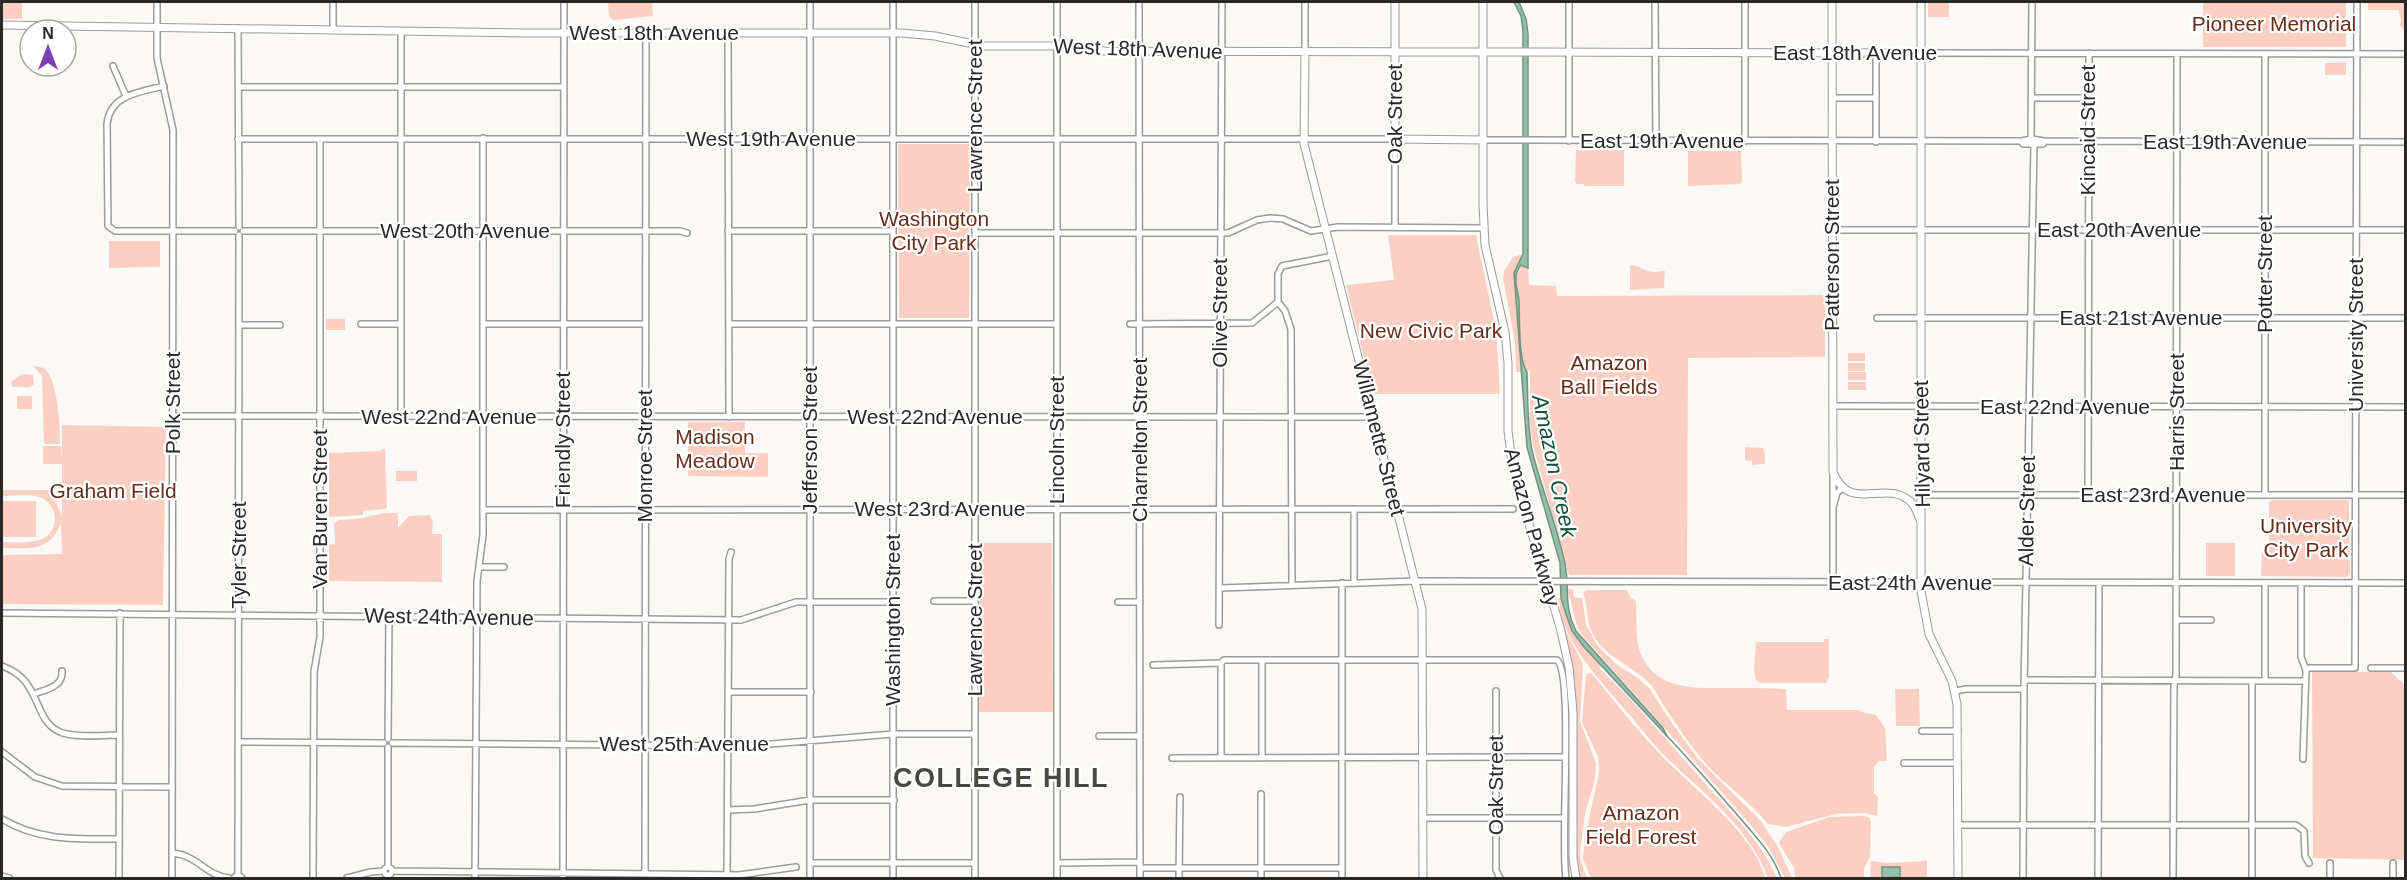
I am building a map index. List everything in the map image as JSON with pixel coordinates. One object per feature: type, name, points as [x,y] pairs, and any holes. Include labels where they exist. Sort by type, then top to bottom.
[{"type":"main road","name":"Oak Street","points":[[1395,2],[1395,140]]},
{"type":"main road","name":"Amazon Parkway","points":[[1483,2],[1484,228],[1488,260],[1506,340],[1508,431],[1513,471],[1565,647],[1572,690],[1573,858],[1576,879]]},
{"type":"main road","name":"Patterson Street","points":[[1832,2],[1833,472]]},
{"type":"main road","name":"Hilyard Street","points":[[1921,2],[1921,582],[1922,605],[1929,634],[1955,691],[1958,731],[1958,879]]},
{"type":"main road","name":"West 18th Avenue","points":[[2,25],[564,33],[892,33],[922,34],[975,44],[1057,46],[1104,51],[1305,51]]},
{"type":"main road","name":"East 18th Avenue","points":[[1305,51],[1921,53]]},
{"type":"main road","name":"Willamette Street","points":[[1305,51],[1303,139],[1423,615],[1423,879]]},
{"type":"main road","name":"East 19th Avenue","points":[[1395,140],[1484,140]]},
{"type":"main road","points":[[1833,472],[1842,488],[1854,494],[1922,495]]},
{"type":"main road","points":[[1892,494],[1908,500],[1916,509],[1921,522]]},
{"type":"street","name":"Polk Street","points":[[157,2],[157,52],[173,130],[172,879]]},
{"type":"street","points":[[333,2],[333,30]]},
{"type":"street","name":"Friendly Street","points":[[563,876],[564,2]]},
{"type":"street","name":"Jefferson Street","points":[[810,2],[810,879]]},
{"type":"street","name":"Washington Street","points":[[893,2],[893,879]]},
{"type":"street","name":"Lawrence Street","points":[[975,2],[975,879]]},
{"type":"street","name":"Lincoln Street","points":[[1057,2],[1057,879]]},
{"type":"street","name":"Charnelton Street","points":[[1139,2],[1140,879]]},
{"type":"street","name":"Olive Street","points":[[1219,625],[1219,233],[1222,2]]},
{"type":"street","name":"Willamette Street","points":[[1305,2],[1305,51]]},
{"type":"street","points":[[1569,2],[1569,141]]},
{"type":"street","points":[[1656,2],[1656,141]]},
{"type":"street","points":[[1745,2],[1745,141]]},
{"type":"street","name":"Alder Street","points":[[2024,879],[2024,680],[2033,167],[2032,2]]},
{"type":"street","name":"University Street","points":[[2306,670],[2310,668],[2355,668],[2357,2]]},
{"type":"street","name":"Tyler Street","points":[[238,28],[238,877]]},
{"type":"street","points":[[401,31],[401,417]]},
{"type":"street","name":"Monroe Street","points":[[645,876],[646,33]]},
{"type":"street","points":[[728,33],[729,417]]},
{"type":"street","points":[[1876,53],[1876,142]]},
{"type":"street","name":"East 18th Avenue","points":[[1921,53],[2406,54]]},
{"type":"street","name":"Kincaid Street","points":[[2088,495],[2089,53]]},
{"type":"street","name":"Harris Street","points":[[2173,879],[2177,495],[2177,54]]},
{"type":"street","name":"Potter Street","points":[[2265,54],[2265,495]]},
{"type":"street","points":[[113,66],[126,96],[164,86]]},
{"type":"street","points":[[239,87],[564,87]]},
{"type":"street","name":"West 20th Avenue","points":[[126,96],[113,106],[107,120],[107,219],[110,229],[116,231],[645,231],[687,233]]},
{"type":"street","points":[[1832,98],[1876,98]]},
{"type":"street","points":[[2032,98],[2089,98]]},
{"type":"street","points":[[475,875],[477,617],[483,510],[483,138]]},
{"type":"street","name":"West 19th Avenue","points":[[238,139],[728,138],[1220,141],[1303,139]]},
{"type":"street","name":"Van Buren Street","points":[[313,879],[314,672],[320,637],[320,139]]},
{"type":"street","name":"East 19th Avenue","points":[[1303,139],[1395,140]]},
{"type":"street","name":"Oak Street","points":[[1395,140],[1395,227]]},
{"type":"street","name":"East 19th Avenue","points":[[1484,140],[2406,142]]},
{"type":"street","points":[[975,233],[1219,233],[1234,232],[1251,222],[1269,218],[1290,221],[1311,231],[1338,227],[1484,228]]},
{"type":"street","name":"East 20th Avenue","points":[[1832,230],[2406,230]]},
{"type":"street","points":[[728,231],[893,231]]},
{"type":"street","points":[[1292,585],[1291,329],[1285,311],[1278,302],[1278,274],[1282,266],[1332,256]]},
{"type":"street","points":[[1130,324],[1252,323],[1278,302]]},
{"type":"street","name":"East 21st Avenue","points":[[1877,318],[2406,318]]},
{"type":"street","points":[[361,324],[401,324]]},
{"type":"street","points":[[483,324],[645,324]]},
{"type":"street","points":[[729,324],[1057,324]]},
{"type":"street","points":[[239,325],[280,326]]},
{"type":"street","name":"East 22nd Avenue","points":[[1833,406],[2406,407]]},
{"type":"street","name":"West 22nd Avenue","points":[[173,416],[1373,417]]},
{"type":"street","name":"Patterson Street","points":[[1833,472],[1833,582]]},
{"type":"street","name":"Patterson Street","points":[[1833,508],[1837,493],[1842,488]]},
{"type":"street","name":"East 23rd Avenue","points":[[1922,495],[2406,495]]},
{"type":"street","points":[[1354,509],[1354,583]]},
{"type":"street","points":[[1397,510],[1513,509]]},
{"type":"street","name":"West 23rd Avenue","points":[[483,510],[1397,510]]},
{"type":"street","points":[[727,877],[728,620],[731,552]]},
{"type":"street","points":[[479,567],[504,567]]},
{"type":"street","points":[[1220,588],[1415,581]]},
{"type":"street","name":"East 24th Avenue","points":[[1415,581],[2406,583]]},
{"type":"street","points":[[1342,583],[1342,879]]},
{"type":"street","points":[[2098,583],[2098,879]]},
{"type":"street","points":[[2265,583],[2265,681]]},
{"type":"street","points":[[2301,583],[2301,657],[2306,670],[2303,759]]},
{"type":"street","points":[[934,601],[975,601]]},
{"type":"street","name":"West 24th Avenue","points":[[2,613],[728,620],[749,619],[788,604],[892,602]]},
{"type":"street","points":[[1118,602],[1140,602]]},
{"type":"street","points":[[119,879],[120,614]]},
{"type":"street","points":[[388,873],[389,616]]},
{"type":"street","points":[[2176,620],[2211,620]]},
{"type":"street","points":[[1262,660],[1263,757]]},
{"type":"street","points":[[1153,665],[1262,660],[1558,661],[1562,666],[1565,698],[1566,879]]},
{"type":"street","points":[[1221,758],[1223,662]]},
{"type":"street","points":[[2,666],[12,669],[21,676],[34,694],[44,717],[54,729],[73,735],[119,735]]},
{"type":"street","points":[[2371,668],[2406,668]]},
{"type":"street","points":[[34,694],[59,684],[62,671]]},
{"type":"street","points":[[2024,680],[2305,681]]},
{"type":"street","points":[[2252,681],[2252,879]]},
{"type":"street","points":[[1955,691],[2024,689]]},
{"type":"street","name":"Oak Street","points":[[1496,691],[1496,870],[1500,879]]},
{"type":"street","points":[[728,692],[811,692]]},
{"type":"street","points":[[1922,730],[1958,731]]},
{"type":"street","name":"West 25th Avenue","points":[[239,742],[728,746],[893,734],[975,734]]},
{"type":"street","points":[[1099,736],[1140,736]]},
{"type":"street","points":[[2,752],[27,772],[63,786],[172,788]]},
{"type":"street","points":[[1172,758],[1564,757]]},
{"type":"street","points":[[1904,763],[1958,763]]},
{"type":"street","points":[[1261,794],[1261,879]]},
{"type":"street","points":[[1179,879],[1180,797]]},
{"type":"street","points":[[728,810],[754,809],[810,800],[894,800]]},
{"type":"street","points":[[1423,818],[1564,818]]},
{"type":"street","points":[[2,819],[30,832],[54,838],[119,839]]},
{"type":"street","points":[[1958,825],[2301,827],[2304,833],[2305,856],[2309,863]]},
{"type":"street","points":[[172,853],[191,857],[210,872],[229,879]]},
{"type":"street","points":[[1057,862],[1179,868],[1342,868]]},
{"type":"street","points":[[810,863],[975,863]]},
{"type":"street","points":[[2330,863],[2330,879]]},
{"type":"street","points":[[2393,863],[2393,879]]},
{"type":"street","points":[[347,879],[371,872],[727,877],[796,867]]},
{"type":"street","points":[[2,876],[9,879]]},
{"type":"green space","points":[[2,2],[22,2],[22,18],[2,19]]},
{"type":"green space","points":[[608,2],[652,2],[653,16],[614,20],[609,17]]},
{"type":"green space","points":[[1928,2],[1949,2],[1949,17],[1928,17]]},
{"type":"green space","name":"Pioneer Memorial","points":[[2203,2],[2346,2],[2346,47],[2203,47]]},
{"type":"green space","points":[[2368,2],[2405,2],[2405,31],[2399,24],[2401,22],[2399,10],[2368,10]]},
{"type":"green space","points":[[2346,62],[2346,75],[2325,75],[2325,63]]},
{"type":"green space","name":"Washington City Park","points":[[970,144],[969,318],[899,318],[898,145]]},
{"type":"green space","points":[[1576,150],[1624,150],[1624,186],[1577,184],[1575,182]]},
{"type":"green space","points":[[1688,151],[1741,151],[1742,182],[1740,184],[1688,186]]},
{"type":"green space","name":"New Civic Park","points":[[1388,235],[1476,235],[1496,330],[1500,394],[1373,394],[1346,285],[1394,280]]},
{"type":"green space","points":[[109,241],[160,241],[160,267],[109,268]]},
{"type":"green space","points":[[1523,254],[1514,273],[1520,363],[1523,372],[1516,372],[1515,342],[1503,278],[1504,271],[1513,257]]},
{"type":"green space","name":"Amazon Ball Fields","points":[[1522,265],[1528,268],[1529,285],[1556,286],[1557,296],[1825,295],[1825,357],[1688,358],[1687,575],[1569,575],[1533,445],[1530,425],[1530,372],[1522,365],[1516,278]]},
{"type":"green space","points":[[1630,265],[1651,272],[1665,271],[1664,288],[1630,290]]},
{"type":"green space","points":[[326,319],[345,319],[345,330],[326,330]]},
{"type":"green space","points":[[1848,353],[1865,353],[1865,361],[1848,361]]},
{"type":"green space","points":[[1848,363],[1865,363],[1865,371],[1848,371]]},
{"type":"green space","points":[[33,366],[44,368],[52,382],[57,403],[60,444],[44,444],[42,376]]},
{"type":"green space","points":[[1848,372],[1866,372],[1866,380],[1848,380]]},
{"type":"green space","points":[[22,374],[33,375],[34,384],[30,387],[12,387],[11,382]]},
{"type":"green space","points":[[1848,382],[1866,382],[1866,390],[1848,390]]},
{"type":"green space","points":[[17,396],[32,396],[32,409],[17,409]]},
{"type":"green space","name":"Madison Meadow","points":[[688,422],[745,422],[745,453],[768,453],[768,477],[688,476]]},
{"type":"green space","name":"Graham Field","points":[[62,425],[166,427],[163,605],[2,604],[2,555],[62,554],[61,523],[51,540],[37,547],[2,548],[2,542],[30,542],[46,537],[54,526],[55,519],[51,506],[39,497],[2,496],[2,490],[54,490],[54,496],[51,497],[57,504],[62,517],[62,464],[43,464],[43,446],[61,446],[62,460]]},
{"type":"green space","points":[[1745,447],[1763,448],[1765,464],[1752,465],[1752,461],[1745,460]]},
{"type":"green space","points":[[385,449],[387,507],[363,511],[363,515],[329,517],[329,453],[381,451]]},
{"type":"green space","points":[[396,471],[417,471],[417,481],[396,481]]},
{"type":"green space","name":"University City Park","points":[[2272,500],[2349,500],[2350,574],[2347,577],[2261,576],[2262,552],[2269,551],[2269,502]]},
{"type":"green space","points":[[2,501],[36,501],[36,537],[2,537]]},
{"type":"green space","points":[[398,513],[398,528],[409,516],[429,515],[433,521],[432,534],[442,534],[442,582],[329,581],[329,545],[335,544],[334,524],[338,520]]},
{"type":"green space","points":[[979,543],[1052,543],[1053,712],[979,712]]},
{"type":"green space","points":[[2206,543],[2235,543],[2235,576],[2206,576]]},
{"type":"green space","points":[[1566,588],[1574,590],[1573,595],[1576,598],[1582,598],[1586,624],[1597,645],[1616,664],[1650,689],[1698,759],[1761,821],[1779,849],[1792,878],[1785,878],[1767,845],[1750,824],[1582,635],[1576,623]]},
{"type":"green space","points":[[1586,590],[1627,590],[1631,598],[1636,601],[1640,652],[1655,674],[1665,680],[1700,688],[1786,689],[1787,710],[1859,710],[1876,715],[1885,728],[1887,761],[1879,761],[1874,767],[1874,793],[1878,797],[1877,816],[1865,813],[1836,814],[1786,827],[1768,824],[1700,757],[1652,686],[1600,644],[1589,625],[1583,593]]},
{"type":"green space","points":[[1559,598],[1577,635],[1602,666],[1599,668],[1744,826],[1762,851],[1777,878],[1768,878],[1760,860],[1738,828],[1658,749],[1584,660],[1566,629]]},
{"type":"green space","points":[[1564,628],[1583,664],[1580,721],[1596,763],[1595,779],[1585,814],[1580,852],[1587,878],[1580,878],[1577,862],[1576,715],[1570,657]]},
{"type":"green space","points":[[1824,639],[1829,639],[1829,677],[1826,683],[1760,683],[1756,681],[1754,668],[1756,642],[1824,642]]},
{"type":"green space","points":[[2312,672],[2391,672],[2405,685],[2405,860],[2313,858]]},
{"type":"green space","name":"Amazon Field Forest","points":[[1591,673],[1656,750],[1737,830],[1750,846],[1765,878],[1591,878],[1583,859],[1585,838],[1599,772],[1598,757],[1582,722],[1586,674]]},
{"type":"green space","points":[[1895,689],[1919,689],[1920,726],[1896,726]]},
{"type":"green space","points":[[1864,816],[1870,818],[1871,823],[1870,856],[1864,869],[1864,878],[1795,878],[1794,868],[1779,843],[1786,832],[1829,817]]},
{"type":"green space","points":[[1871,861],[1887,863],[1927,861],[1927,878],[1870,878]]},
{"type":"shaded area","points":[[1514,2],[1519,2],[1526,19],[1528,34],[1528,268],[1521,265],[1516,281],[1522,358],[1527,372],[1528,421],[1532,450],[1562,549],[1570,613],[1576,631],[1663,728],[1667,736],[1584,647],[1572,631],[1561,598],[1560,563],[1527,447],[1514,273],[1523,254],[1523,31],[1521,16]]},
{"type":"shaded area","points":[[1882,867],[1900,867],[1900,877],[1882,878]]},
{"type":"waterway","name":"Amazon Creek","points":[[1666,735],[1761,843],[1781,878]]},
{"type":"district","name":"COLLEGE HILL","points":[[1001,778]]}]
